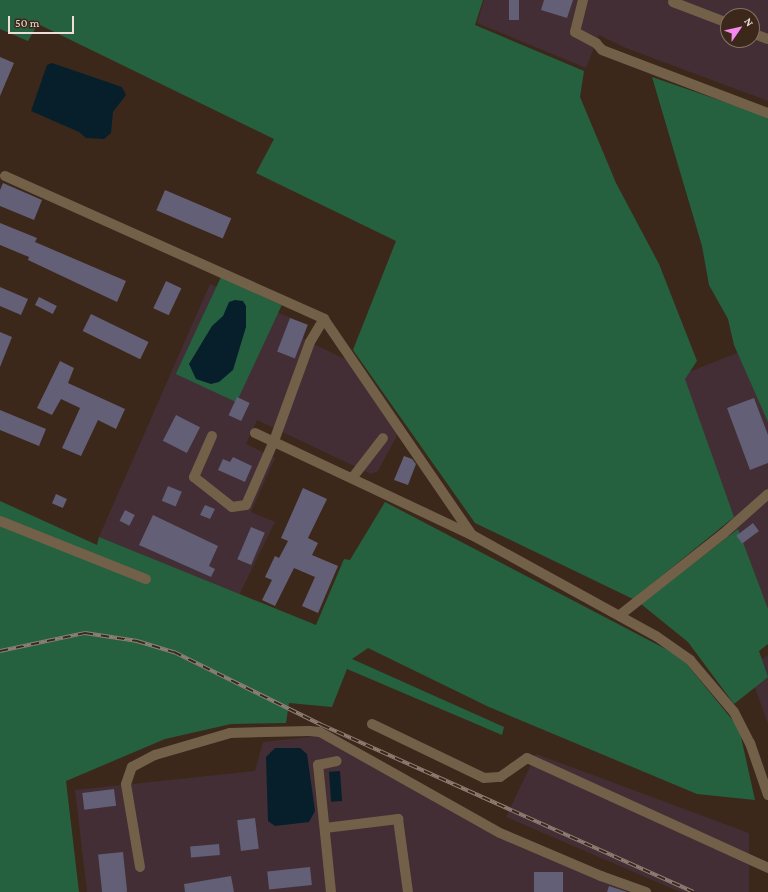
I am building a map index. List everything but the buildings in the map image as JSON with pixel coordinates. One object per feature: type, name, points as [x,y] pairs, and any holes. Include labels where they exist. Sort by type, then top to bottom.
[{"type":"street","points":[[583,0],[575,32],[596,43],[602,50],[768,113]]},
{"type":"street","points":[[672,2],[720,20]]},
{"type":"street","points":[[5,176],[324,319],[472,535]]},
{"type":"street","points":[[212,436],[194,477],[232,507],[246,505],[274,441],[310,342],[324,319]]},
{"type":"street","points":[[255,433],[353,477],[472,535],[620,615],[656,636],[690,660],[734,712],[750,743],[768,796]]},
{"type":"street","points":[[353,477],[383,438]]},
{"type":"street","points":[[620,615],[723,534],[768,494]]},
{"type":"street","points":[[0,521],[146,579]]},
{"type":"street","points":[[372,724],[484,778],[500,777],[527,758],[768,868]]},
{"type":"street","points":[[140,867],[126,784],[132,767],[155,755],[230,733],[309,731],[320,732],[500,833],[601,876],[646,892]]},
{"type":"street","points":[[331,892],[318,765],[337,761]]},
{"type":"street","points":[[325,828],[398,820],[408,892]]},
{"type":"shaded area","points":[[484,0],[768,0],[768,101],[626,48],[599,35],[586,68],[477,23]]},
{"type":"shaded area","points":[[210,284],[308,325],[303,339],[347,360],[399,432],[378,471],[371,474],[257,420],[246,444],[275,458],[251,512],[275,522],[239,595],[99,537]]},
{"type":"shaded area","points":[[768,341],[768,618],[732,526],[681,375]]},
{"type":"shaded area","points":[[768,655],[768,724],[748,668]]},
{"type":"shaded area","points":[[318,736],[497,836],[632,892],[87,892],[75,790],[255,771],[263,742]]},
{"type":"shaded area","points":[[536,754],[749,833],[749,892],[680,892],[506,817]]},
{"type":"green space","points":[[0,0],[483,0],[475,25],[584,71],[580,97],[616,183],[659,264],[697,361],[685,379],[734,517],[633,599],[475,523],[353,350],[396,241],[256,173],[274,139],[38,24],[28,41],[0,29]]},
{"type":"green space","points":[[652,77],[768,117],[768,422],[734,345],[728,319],[709,285],[702,246]]},
{"type":"green space","points":[[221,277],[282,305],[237,402],[176,374]]},
{"type":"green space","points":[[0,501],[97,545],[99,537],[316,625],[344,559],[350,560],[385,502],[681,657],[739,728],[755,800],[697,794],[489,707],[368,648],[352,659],[504,727],[502,735],[347,669],[332,707],[289,703],[286,723],[231,724],[165,739],[66,781],[79,892],[0,892]]},
{"type":"green space","points":[[738,529],[768,609],[768,644],[759,651],[768,677],[734,704],[688,642],[641,604]]},
{"type":"water","points":[[52,63],[122,87],[126,95],[113,112],[111,133],[104,139],[86,138],[79,132],[31,111],[47,65]]},
{"type":"water","points":[[235,300],[243,301],[246,306],[246,327],[233,370],[219,382],[211,384],[196,379],[189,364],[212,326],[223,316],[229,302]]},
{"type":"water","points":[[275,748],[300,748],[307,754],[315,811],[309,822],[275,826],[268,821],[266,757]]},
{"type":"water","points":[[340,771],[342,801],[331,802],[329,772]]},
{"type":"railway","points":[[0,651],[85,633],[137,641],[174,652],[322,725],[693,892]]}]
